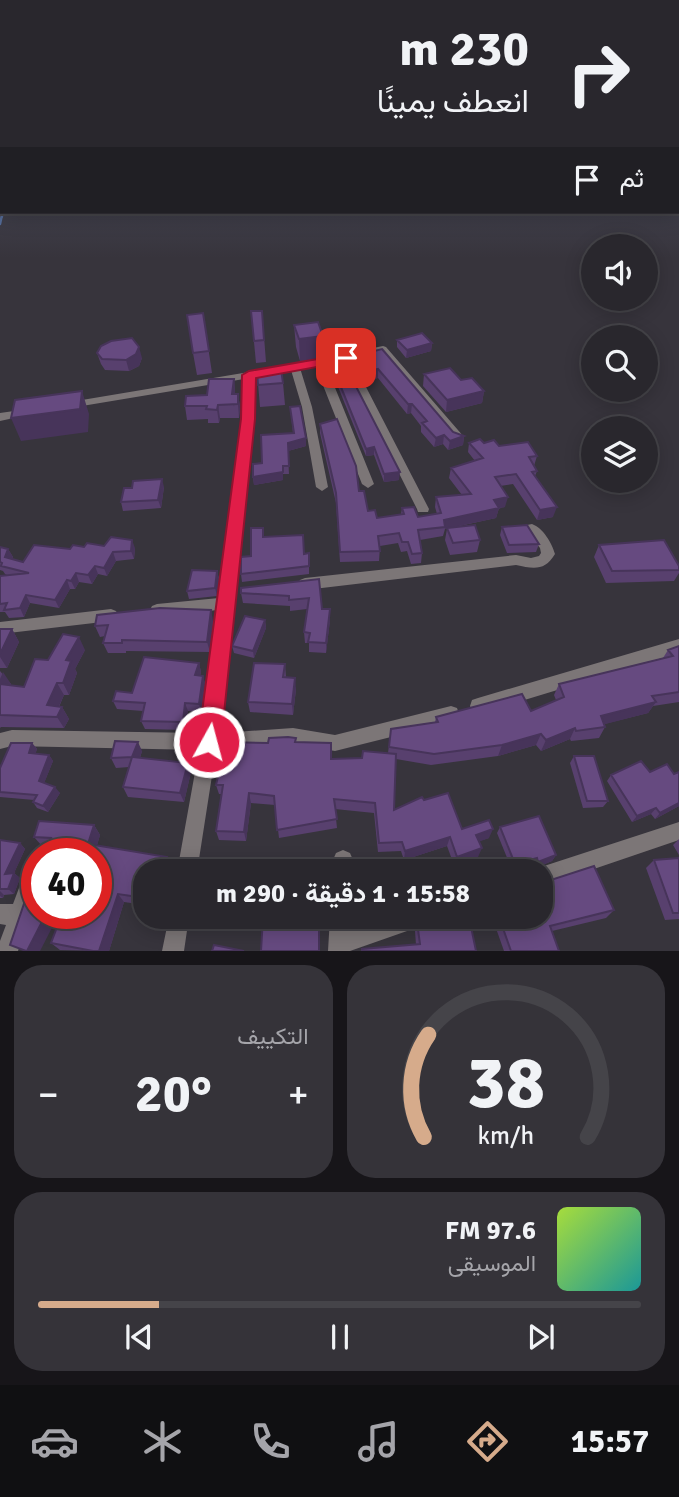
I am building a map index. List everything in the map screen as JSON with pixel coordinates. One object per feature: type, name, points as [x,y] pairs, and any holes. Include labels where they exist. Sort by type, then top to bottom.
[{"type":"street","points":[[0,416],[320,364],[383,349],[458,437]]},
{"type":"street","points":[[346,358],[423,509]]},
{"type":"street","points":[[320,364],[368,484]]},
{"type":"street","points":[[295,368],[307,407],[322,487]]},
{"type":"street","points":[[189,859],[231,595],[248,419],[249,375]]},
{"type":"street","points":[[296,585],[516,560],[531,563],[543,561],[548,554],[546,546],[532,529]]},
{"type":"street","points":[[0,628],[140,612],[231,595]]},
{"type":"street","points":[[0,740],[12,737],[209,742],[293,736],[335,743],[363,738],[536,690],[679,646]]},
{"type":"street","points":[[553,873],[679,831]]},
{"type":"street","points":[[7,951],[10,915],[21,898]]},
{"type":"street","points":[[173,951],[177,929]]},
{"type":"street","points":[[340,929],[339,948],[389,929]]},
{"type":"building","points":[[251,311],[262,311],[264,340],[254,341]]},
{"type":"building","points":[[203,313],[209,351],[193,353],[187,315]]},
{"type":"building","points":[[318,322],[323,336],[299,339],[294,325]]},
{"type":"building","points":[[422,333],[432,343],[407,350],[397,340]]},
{"type":"building","points":[[132,338],[139,347],[136,354],[126,360],[102,359],[97,353],[101,346],[111,341]]},
{"type":"building","points":[[382,349],[453,432],[464,436],[450,441],[444,435],[436,438],[422,423],[427,421],[412,404],[408,404],[378,369],[367,372],[358,355]]},
{"type":"building","points":[[332,365],[345,365],[400,472],[384,474],[374,447],[366,449]]},
{"type":"building","points":[[450,368],[461,380],[472,378],[484,391],[447,400],[424,374]]},
{"type":"building","points":[[281,369],[283,383],[258,385],[257,371]]},
{"type":"building","points":[[209,379],[234,379],[232,394],[238,394],[238,404],[218,405],[217,410],[206,409],[207,406],[185,406],[186,396],[207,395]]},
{"type":"building","points":[[82,391],[80,409],[11,418],[15,400]]},
{"type":"building","points":[[300,406],[306,438],[288,443],[289,466],[283,466],[283,472],[253,477],[253,464],[262,463],[261,435],[294,433],[290,407]]},
{"type":"building","points":[[337,419],[356,466],[359,491],[364,491],[368,511],[375,510],[377,518],[404,514],[402,508],[414,507],[418,517],[441,513],[436,497],[471,494],[451,468],[483,458],[469,443],[480,439],[484,443],[494,440],[499,446],[528,442],[537,456],[529,457],[537,471],[532,472],[557,507],[540,510],[516,474],[495,477],[508,497],[494,500],[499,508],[444,520],[445,527],[418,530],[422,553],[412,554],[408,542],[402,542],[399,533],[378,536],[380,551],[340,552],[336,493],[320,424]]},
{"type":"building","points":[[162,479],[158,500],[121,502],[124,488],[132,488],[133,481]]},
{"type":"building","points":[[475,525],[480,540],[453,543],[447,528]]},
{"type":"building","points":[[527,525],[539,544],[509,545],[502,527]]},
{"type":"building","points":[[251,528],[263,528],[263,537],[303,535],[304,554],[309,553],[309,566],[241,574],[241,557],[251,556]]},
{"type":"building","points":[[111,537],[132,540],[131,551],[113,552],[104,568],[95,566],[88,575],[76,573],[71,581],[67,580],[55,600],[26,595],[20,608],[4,610],[7,603],[0,604],[0,576],[29,573],[1,566],[0,547],[8,549],[5,557],[23,562],[34,545],[70,549],[73,545],[84,547],[87,543],[104,546]]},
{"type":"building","points":[[664,540],[679,570],[612,571],[599,545]]},
{"type":"building","points":[[192,570],[217,571],[215,588],[187,591]]},
{"type":"building","points":[[319,579],[322,609],[330,609],[326,643],[308,642],[310,633],[304,632],[309,598],[289,600],[289,596],[241,593],[241,588]]},
{"type":"building","points":[[160,608],[211,610],[207,642],[122,640],[122,643],[103,643],[108,625],[95,626],[97,615]]},
{"type":"building","points":[[245,616],[265,620],[253,651],[232,646]]},
{"type":"building","points":[[0,629],[12,629],[0,654]]},
{"type":"building","points":[[63,634],[79,637],[66,660],[71,661],[63,683],[57,683],[47,705],[62,707],[57,717],[0,715],[0,684],[24,687],[35,659],[48,660]]},
{"type":"building","points":[[679,646],[679,692],[652,696],[656,702],[601,716],[605,727],[576,731],[575,728],[546,740],[541,734],[502,745],[434,754],[389,747],[391,729],[438,722],[436,717],[522,694],[531,711],[564,697],[559,684],[673,656],[668,650]]},
{"type":"building","points":[[144,657],[199,663],[195,675],[203,676],[199,704],[185,703],[183,722],[141,721],[145,703],[113,701],[116,691],[132,693]]},
{"type":"building","points":[[254,663],[285,664],[283,677],[295,678],[292,704],[248,702]]},
{"type":"building","points":[[269,738],[296,738],[295,742],[331,743],[331,759],[362,758],[363,751],[396,754],[394,810],[422,797],[424,800],[448,793],[462,829],[489,820],[493,829],[476,835],[482,848],[457,857],[450,837],[405,851],[402,842],[379,843],[375,803],[334,799],[337,819],[277,830],[274,796],[249,793],[244,832],[216,831],[223,785],[216,785],[226,742],[268,743]]},
{"type":"building","points":[[115,741],[138,742],[132,757],[111,758]]},
{"type":"building","points":[[11,743],[32,743],[29,753],[49,755],[39,781],[55,787],[43,806],[33,802],[37,795],[0,792],[0,768]]},
{"type":"building","points":[[574,756],[594,756],[608,801],[587,801]]},
{"type":"building","points":[[132,757],[188,763],[180,793],[123,787]]},
{"type":"building","points":[[641,761],[650,772],[667,764],[674,774],[679,772],[679,803],[660,813],[656,808],[637,816],[611,775]]},
{"type":"building","points":[[539,816],[556,855],[546,859],[513,859],[500,827]]},
{"type":"building","points":[[39,821],[94,825],[90,838],[34,837]]},
{"type":"building","points":[[0,840],[20,843],[5,874],[14,873],[8,889],[0,889]]},
{"type":"building","points":[[112,848],[167,857],[133,859],[133,896],[118,894],[112,912]]},
{"type":"building","points":[[679,858],[679,913],[673,913],[654,860]]},
{"type":"building","points":[[594,866],[614,910],[553,925],[553,879]]},
{"type":"building","points":[[21,913],[21,929],[38,929],[27,951],[10,945]]},
{"type":"building","points":[[56,929],[106,929],[99,951],[51,943]]},
{"type":"building","points":[[262,929],[319,929],[319,951],[261,951]]},
{"type":"building","points":[[418,929],[471,929],[476,951],[362,951],[362,949],[420,944]]},
{"type":"building","points":[[503,929],[551,929],[559,951],[511,951]]},
{"type":"building","points":[[214,945],[244,951],[212,951]]},
{"type":"waterway","points":[[0,224],[2,215]]},
{"type":"route","points":[[209,742],[248,419],[249,375],[346,358]]}]
